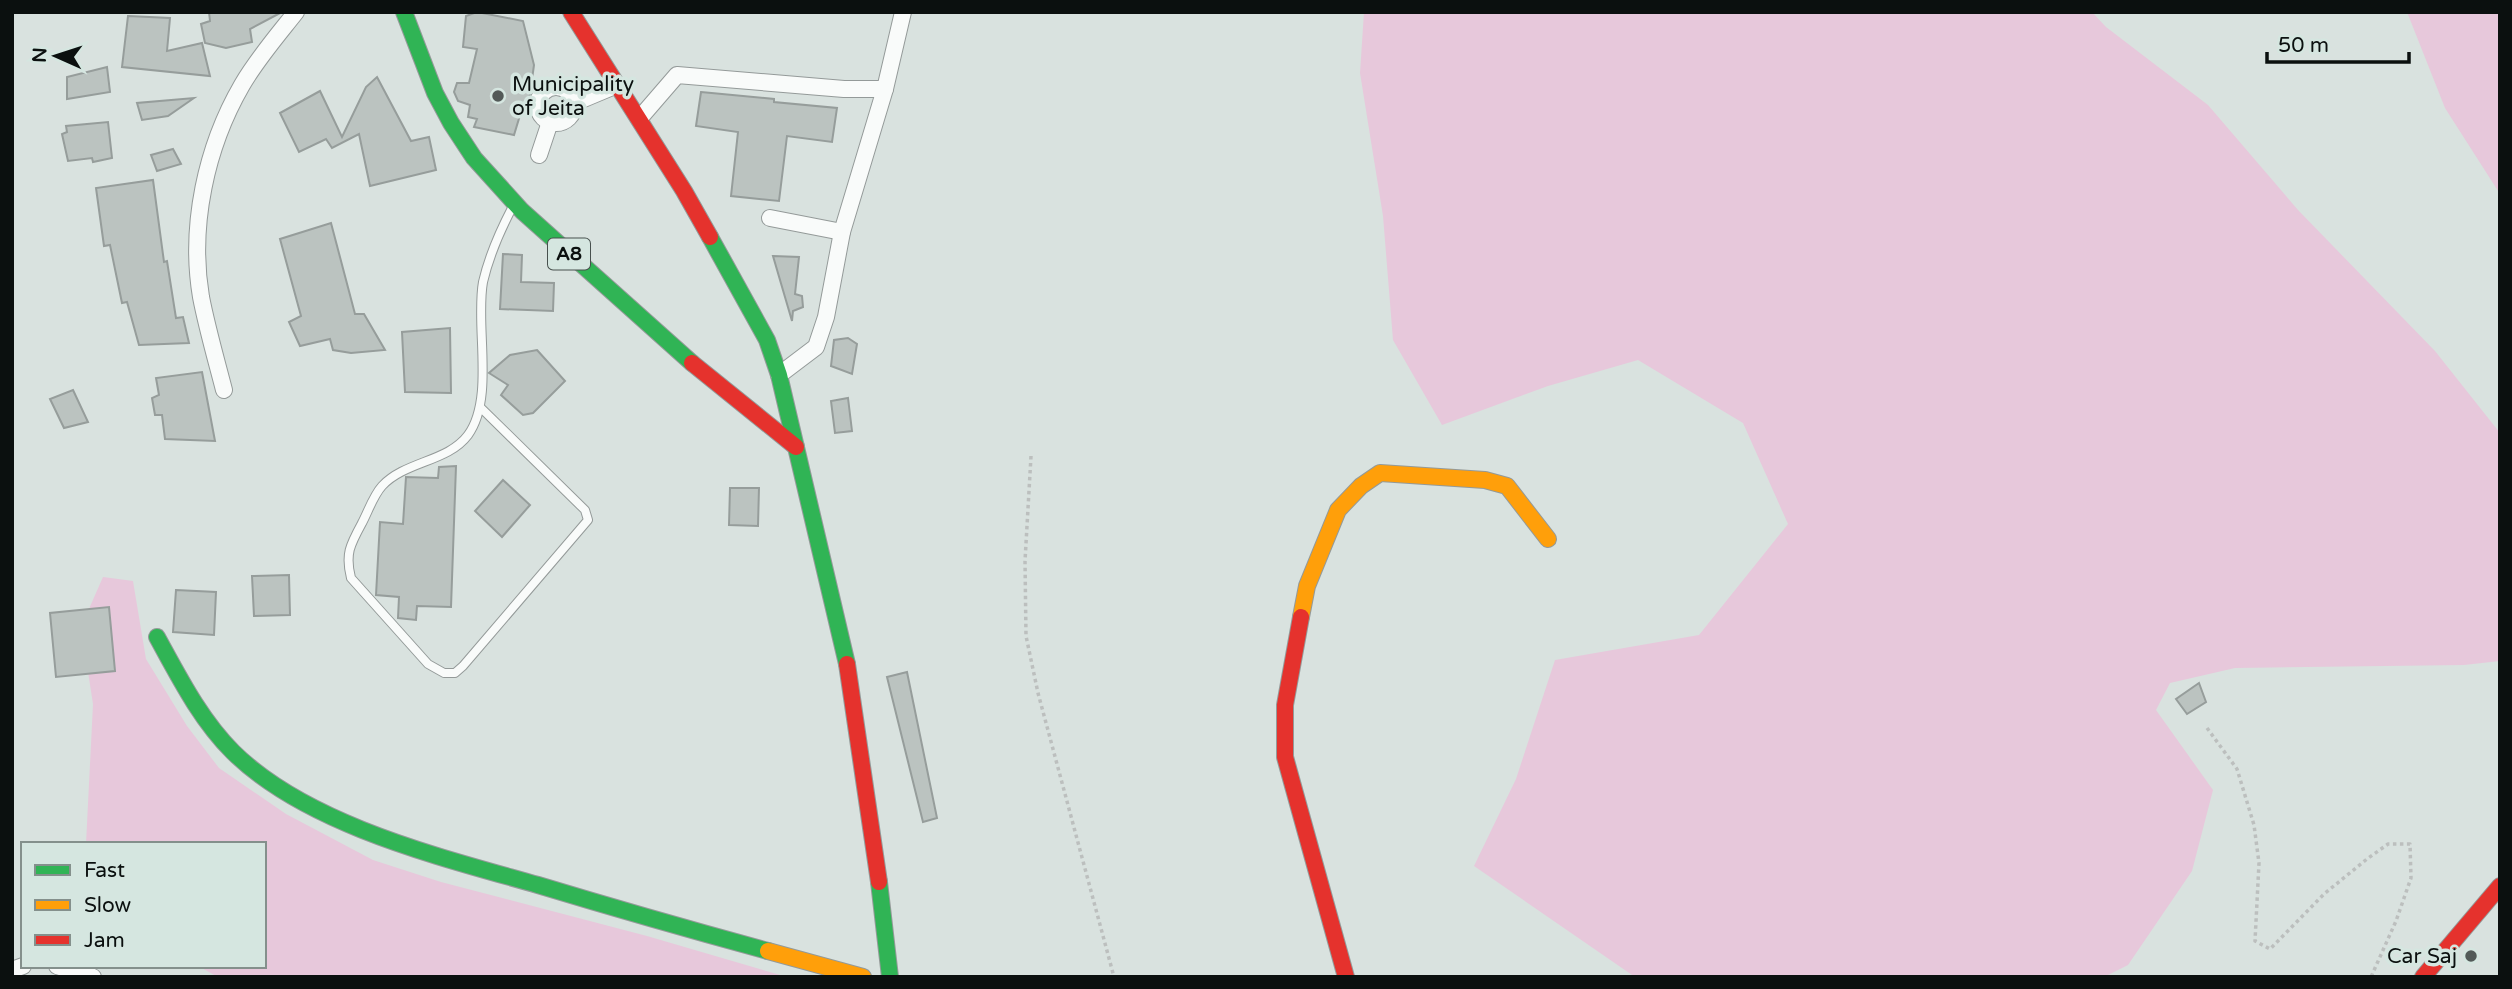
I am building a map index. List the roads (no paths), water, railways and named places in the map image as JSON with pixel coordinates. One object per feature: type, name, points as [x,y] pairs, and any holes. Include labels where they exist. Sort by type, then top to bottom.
[{"type":"main road","name":"A8","points":[[404,12],[430,84],[460,138],[514,205],[636,316],[796,447]]},
{"type":"main road","points":[[571,12],[684,191],[748,306],[779,375],[847,661],[890,977]]},
{"type":"main road","points":[[733,397],[763,394],[779,375]]},
{"type":"main road","points":[[1346,977],[1286,757],[1285,705],[1307,586],[1338,510],[1362,486],[1380,473],[1485,480],[1507,486],[1548,539]]},
{"type":"main road","points":[[157,637],[184,688],[215,732],[248,766],[299,798],[354,825],[442,858],[683,929],[863,977]]},
{"type":"main road","points":[[2423,977],[2500,886]]},
{"type":"street","points":[[224,390],[200,285],[197,253],[205,184],[221,129],[242,85],[266,49],[296,12]]},
{"type":"street","points":[[779,375],[816,347],[825,317],[842,232],[885,89],[903,12]]},
{"type":"street","points":[[639,119],[677,75],[844,89],[885,89]]},
{"type":"street","points":[[574,103],[617,85]]},
{"type":"street","points":[[548,88],[562,88],[568,91],[574,103],[570,117],[564,121],[550,122],[540,113],[538,106],[542,93],[548,88]]},
{"type":"street","points":[[539,155],[550,122]]},
{"type":"street","points":[[770,218],[842,232]]},
{"type":"street","points":[[64,968],[93,977]]},
{"type":"lane","points":[[480,407],[585,510],[588,520],[463,666],[455,673],[444,673],[428,664],[351,578],[347,562],[349,547],[381,487],[401,471],[453,448],[468,434],[480,407],[483,284],[499,234],[514,205]]},
{"type":"place","name":"Municipality of Jeita","points":[[498,96]]},
{"type":"place","name":"Car Saj","points":[[2471,956]]}]
